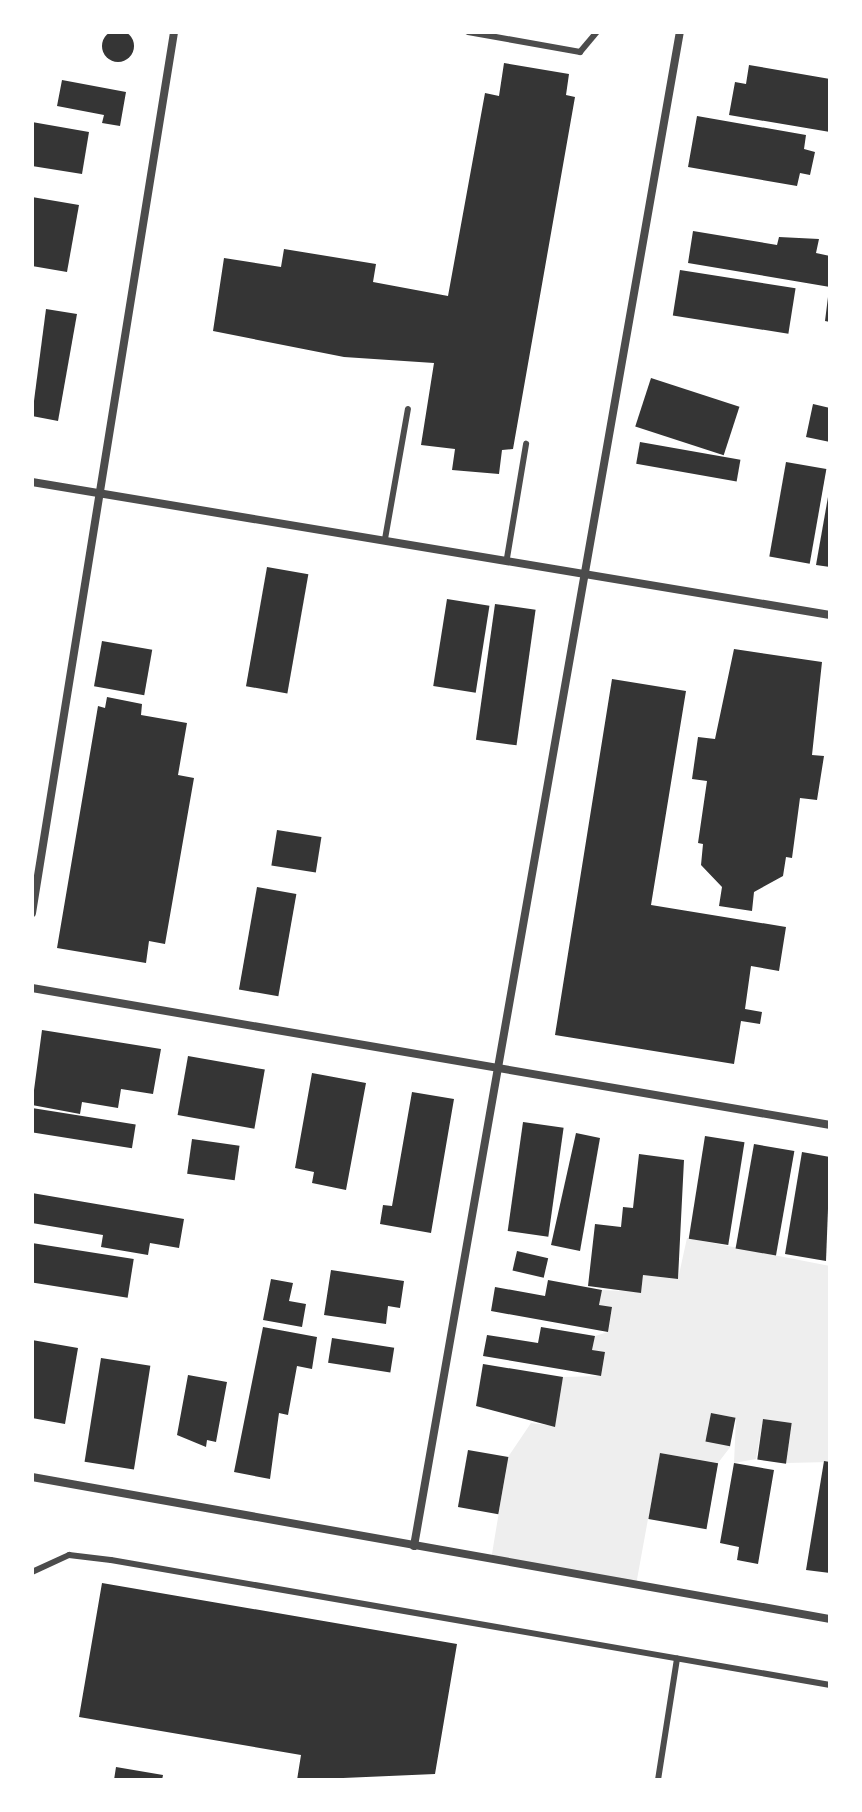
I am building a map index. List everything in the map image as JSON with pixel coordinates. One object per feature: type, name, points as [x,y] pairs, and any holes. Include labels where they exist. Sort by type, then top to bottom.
[{"type":"street","points":[[32,913],[174,32]]},
{"type":"street","points":[[414,1546],[494,1071],[588,571],[680,32]]},
{"type":"street","points":[[32,482],[588,571],[830,615]]},
{"type":"street","points":[[32,988],[494,1071],[830,1125]]},
{"type":"street","points":[[32,1477],[830,1619]]},
{"type":"lane","points":[[468,32],[580,52],[597,32]]},
{"type":"lane","points":[[385,539],[408,409]]},
{"type":"lane","points":[[507,558],[526,444]]},
{"type":"lane","points":[[32,1572],[69,1555],[111,1560],[830,1685]]},
{"type":"lane","points":[[658,1780],[677,1658]]},
{"type":"shaded area","points":[[687,1238],[830,1266],[830,1462],[786,1463],[792,1423],[763,1419],[756,1459],[734,1463],[736,1418],[712,1413],[707,1441],[731,1446],[718,1463],[660,1453],[636,1585],[491,1560],[508,1457],[531,1423],[555,1426],[563,1377],[601,1376],[605,1353],[592,1350],[595,1336],[608,1332],[612,1308],[599,1305],[602,1290],[641,1292],[643,1275],[678,1279]]},
{"type":"building","points":[[118,30],[129,35],[134,46],[129,57],[118,62],[107,57],[102,46],[107,35]]},
{"type":"building","points":[[504,63],[569,74],[566,95],[575,97],[513,449],[502,450],[499,474],[452,470],[455,449],[421,445],[434,363],[344,357],[213,331],[224,258],[281,267],[284,249],[376,264],[373,282],[448,296],[485,93],[499,96]]},
{"type":"building","points":[[749,65],[830,79],[830,132],[729,115],[735,82],[746,84]]},
{"type":"building","points":[[62,80],[126,92],[120,126],[102,123],[104,115],[57,106]]},
{"type":"building","points":[[697,116],[806,135],[804,149],[815,152],[810,175],[800,173],[797,186],[688,167]]},
{"type":"building","points":[[32,122],[89,132],[82,174],[32,166]]},
{"type":"building","points":[[32,197],[79,205],[67,272],[32,266]]},
{"type":"building","points":[[693,231],[777,245],[779,237],[819,239],[816,253],[830,256],[830,287],[688,263]]},
{"type":"building","points":[[680,270],[796,288],[788,334],[673,315]]},
{"type":"building","points":[[830,297],[830,322],[825,321]]},
{"type":"building","points":[[46,309],[77,314],[58,421],[32,416]]},
{"type":"building","points":[[651,378],[739,407],[724,455],[635,427]]},
{"type":"building","points":[[813,404],[830,408],[830,442],[806,437]]},
{"type":"building","points":[[640,442],[740,460],[737,481],[636,464]]},
{"type":"building","points":[[786,462],[826,469],[810,564],[769,557]]},
{"type":"building","points":[[830,497],[830,567],[816,565]]},
{"type":"building","points":[[267,567],[308,574],[287,693],[246,686]]},
{"type":"building","points":[[447,599],[489,606],[476,693],[433,686]]},
{"type":"building","points":[[495,604],[536,610],[517,745],[476,740]]},
{"type":"building","points":[[102,641],[152,650],[144,695],[94,686]]},
{"type":"building","points":[[734,649],[822,662],[812,755],[824,756],[817,800],[800,798],[792,858],[786,857],[783,876],[754,892],[752,911],[719,906],[722,887],[701,865],[703,844],[698,843],[707,781],[692,779],[698,737],[715,739]]},
{"type":"building","points":[[612,679],[686,691],[651,905],[786,927],[779,971],[751,966],[745,1009],[762,1012],[760,1024],[741,1021],[734,1064],[555,1035]]},
{"type":"building","points":[[107,697],[142,704],[141,715],[187,723],[178,775],[194,778],[165,944],[149,941],[146,963],[57,948],[98,706],[105,708]]},
{"type":"building","points":[[277,830],[321,837],[316,873],[271,866]]},
{"type":"building","points":[[257,887],[296,894],[278,996],[239,989]]},
{"type":"building","points":[[42,1030],[161,1049],[153,1094],[121,1089],[118,1108],[82,1102],[80,1114],[32,1105]]},
{"type":"building","points":[[188,1056],[265,1070],[254,1129],[178,1115]]},
{"type":"building","points":[[312,1073],[366,1083],[346,1190],[312,1183],[314,1172],[295,1168]]},
{"type":"building","points":[[412,1092],[454,1099],[431,1233],[380,1224],[383,1205],[392,1206]]},
{"type":"building","points":[[32,1108],[136,1124],[132,1148],[32,1132]]},
{"type":"building","points":[[523,1122],[564,1128],[548,1237],[508,1231]]},
{"type":"building","points":[[576,1133],[600,1138],[580,1251],[551,1245]]},
{"type":"building","points":[[705,1136],[745,1142],[728,1245],[689,1239]]},
{"type":"building","points":[[192,1139],[240,1146],[235,1180],[187,1174]]},
{"type":"building","points":[[754,1144],[794,1151],[776,1256],[736,1248]]},
{"type":"building","points":[[802,1152],[830,1157],[826,1261],[785,1254]]},
{"type":"building","points":[[639,1154],[684,1160],[678,1279],[643,1275],[641,1293],[588,1286],[595,1224],[621,1227],[623,1207],[633,1208]]},
{"type":"building","points":[[32,1193],[184,1219],[179,1248],[150,1243],[148,1255],[101,1247],[103,1235],[32,1223]]},
{"type":"building","points":[[32,1243],[134,1259],[128,1298],[32,1282]]},
{"type":"building","points":[[517,1251],[548,1258],[544,1278],[513,1270]]},
{"type":"building","points":[[331,1270],[404,1281],[400,1308],[388,1306],[386,1324],[324,1315]]},
{"type":"building","points":[[271,1279],[293,1283],[289,1301],[306,1304],[302,1327],[263,1320]]},
{"type":"building","points":[[548,1280],[602,1290],[599,1305],[612,1307],[608,1332],[491,1311],[495,1287],[545,1296]]},
{"type":"building","points":[[263,1327],[317,1337],[312,1369],[297,1366],[288,1415],[279,1413],[270,1479],[234,1472]]},
{"type":"building","points":[[541,1327],[595,1336],[592,1350],[605,1352],[601,1376],[483,1356],[487,1335],[538,1343]]},
{"type":"building","points":[[332,1338],[394,1348],[390,1373],[328,1363]]},
{"type":"building","points":[[32,1340],[78,1348],[65,1424],[32,1418]]},
{"type":"building","points":[[101,1358],[150,1366],[134,1470],[85,1462]]},
{"type":"building","points":[[483,1364],[563,1377],[555,1427],[476,1406]]},
{"type":"building","points":[[188,1375],[227,1382],[216,1442],[207,1440],[206,1447],[177,1435]]},
{"type":"building","points":[[711,1413],[736,1418],[730,1446],[705,1441]]},
{"type":"building","points":[[763,1419],[792,1423],[786,1464],[757,1460]]},
{"type":"building","points":[[468,1450],[508,1457],[498,1514],[458,1507]]},
{"type":"building","points":[[660,1453],[718,1463],[706,1529],[648,1519]]},
{"type":"building","points":[[824,1461],[830,1462],[830,1573],[806,1570]]},
{"type":"building","points":[[734,1463],[774,1470],[758,1564],[737,1560],[739,1547],[720,1543]]},
{"type":"building","points":[[102,1583],[457,1644],[435,1774],[297,1780],[301,1755],[79,1717]]},
{"type":"building","points":[[116,1767],[163,1775],[162,1780],[114,1780]]}]
